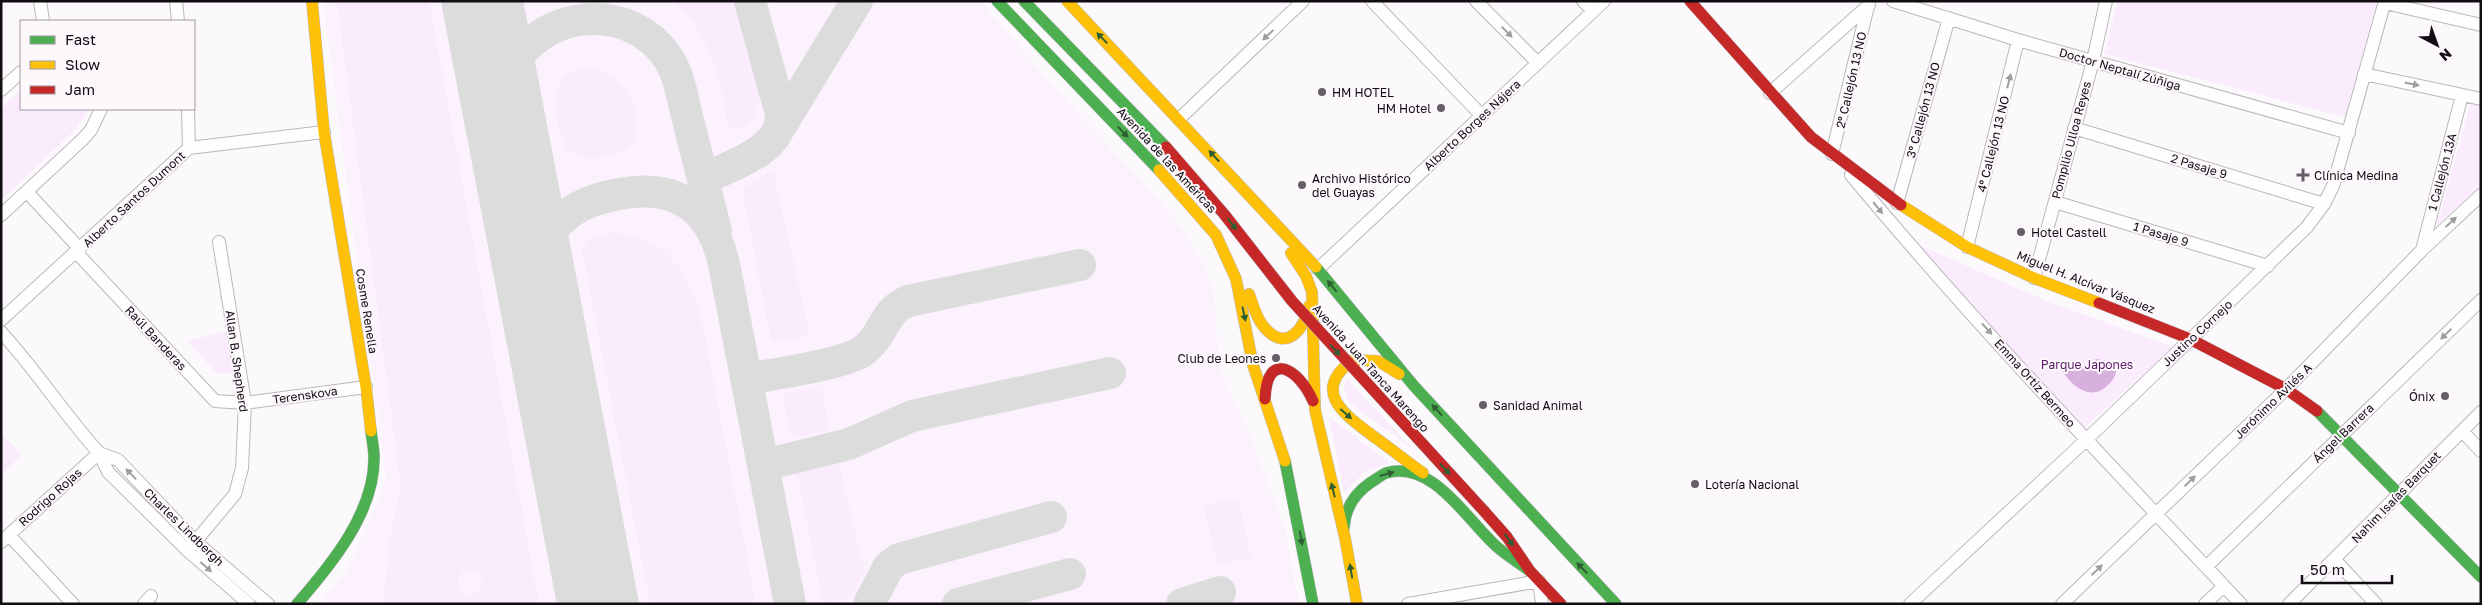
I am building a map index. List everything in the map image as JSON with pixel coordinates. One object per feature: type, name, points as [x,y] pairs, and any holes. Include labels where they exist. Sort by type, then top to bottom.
[{"type":"main road","name":"Cosme Renella","points":[[298,604],[330,565],[345,543],[368,493],[374,459],[366,387],[324,132],[312,1]]},
{"type":"main road","name":"Avenida de las Américas","points":[[997,1],[1178,189],[1216,235],[1236,279],[1253,366],[1289,473],[1313,604]]},
{"type":"main road","name":"Avenida de las Américas","points":[[1024,1],[1166,148]]},
{"type":"main road","points":[[1066,1],[1248,191],[1318,269]]},
{"type":"main road","name":"Miguel H. Alcívar Vásquez","points":[[1690,1],[1811,137],[1897,203],[1967,247],[2034,278],[2190,339],[2286,388],[2311,406],[2341,434],[2400,492],[2481,577]]},
{"type":"main road","points":[[1061,40],[1089,97]]},
{"type":"main road","name":"Avenida Juan Tanca Marengo","points":[[1166,148],[1224,214],[1292,301],[1484,511],[1507,537],[1530,571],[1561,604]]},
{"type":"main road","points":[[1248,191],[1306,276],[1312,292],[1315,410]]},
{"type":"main road","points":[[1216,235],[1233,260],[1263,326],[1275,336],[1284,338],[1295,336],[1304,325],[1309,308],[1306,276]]},
{"type":"main road","name":"Avenida Juan Tanca Marengo","points":[[1318,269],[1414,386],[1616,604]]},
{"type":"main road","points":[[1414,386],[1388,366],[1378,361],[1359,359],[1354,360],[1340,370],[1333,384],[1333,392],[1334,400],[1343,413],[1437,485],[1497,547],[1530,571]]},
{"type":"main road","points":[[1265,399],[1265,385],[1271,373],[1282,368],[1290,369],[1302,377],[1306,383],[1315,410],[1345,538],[1357,604]]},
{"type":"main road","points":[[1345,538],[1344,525],[1348,508],[1360,491],[1378,477],[1399,471],[1410,471],[1421,474],[1437,485]]},
{"type":"street","points":[[40,1],[43,20]]},
{"type":"street","points":[[176,1],[178,20]]},
{"type":"street","points":[[1179,119],[1303,1]]},
{"type":"street","points":[[1372,1],[1482,116]]},
{"type":"street","points":[[1476,1],[1538,63]]},
{"type":"street","points":[[1583,1],[1593,11]]},
{"type":"street","name":"Alberto Borges Nájera","points":[[1318,269],[1604,1]]},
{"type":"street","name":"Doctor Neptalí Zúñiga","points":[[1893,1],[2093,62],[2349,133]]},
{"type":"street","name":"Pompilio Ulloa Reyes","points":[[2034,278],[2093,62],[2106,1]]},
{"type":"street","points":[[2385,2],[2481,25]]},
{"type":"street","name":"Justino Cornejo","points":[[1910,604],[2086,440],[2308,227],[2324,204],[2333,186],[2385,2]]},
{"type":"street","points":[[1770,93],[1871,3]]},
{"type":"street","name":"2º Callejón 13 NO","points":[[1834,156],[1871,3]]},
{"type":"street","name":"3º Callejón 13 NO","points":[[1897,203],[1949,18]]},
{"type":"street","name":"4º Callejón 13 NO","points":[[1967,247],[2018,40]]},
{"type":"street","points":[[1,90],[20,73]]},
{"type":"street","points":[[2364,74],[2481,99]]},
{"type":"street","name":"1 Callejón 13A","points":[[2422,250],[2462,94]]},
{"type":"street","points":[[1,215],[83,139],[91,130],[101,110]]},
{"type":"street","points":[[188,110],[189,148]]},
{"type":"street","name":"2 Pasaje 9","points":[[2074,128],[2324,204]]},
{"type":"street","name":"Alberto Santos Dumont","points":[[1,320],[189,148],[324,132]]},
{"type":"street","name":"Emma Ortiz Bermeo","points":[[1834,156],[1888,220],[2086,440],[2241,604]]},
{"type":"street","name":"Raúl Banderas","points":[[27,192],[215,401],[245,403]]},
{"type":"street","name":"Jerónimo Avilés A","points":[[2062,604],[2286,388],[2422,250],[2481,194]]},
{"type":"street","name":"1 Pasaje 9","points":[[2054,202],[2268,266]]},
{"type":"street","name":"Allan B. Shepherd","points":[[192,547],[226,508],[240,482],[245,403],[219,242]]},
{"type":"street","name":"Ángel Barrera","points":[[2206,568],[2341,434],[2481,300]]},
{"type":"street","name":"Charles Lindbergh","points":[[1,332],[26,359],[68,418],[99,452],[118,460],[192,547],[249,604]]},
{"type":"street","name":"Terenskova","points":[[245,403],[366,387]]},
{"type":"street","name":"Nahim Isaías Barquet","points":[[2289,604],[2481,412]]},
{"type":"street","points":[[2462,431],[2481,451]]},
{"type":"street","name":"Rodrigo Rojas","points":[[5,538],[99,452]]},
{"type":"street","points":[[5,538],[73,604]]},
{"type":"street","name":"Charles Lindbergh","points":[[192,547],[268,604]]},
{"type":"street","points":[[2335,560],[2376,604]]},
{"type":"street","points":[[1408,604],[1540,581],[1542,604]]},
{"type":"street","points":[[2206,604],[2224,586]]},
{"type":"shaded area","points":[[323,1],[981,1],[1059,93],[1155,195],[1186,234],[1203,263],[1212,288],[1216,315],[1218,360],[1223,377],[1246,424],[1285,529],[1299,604],[320,604],[350,566],[386,479]]},
{"type":"shaded area","points":[[2096,359],[2112,362],[2116,368],[2112,381],[2102,390],[2095,392],[2082,390],[2076,386],[2065,376],[2061,369],[2066,365],[2084,366]]},
{"type":"green space","points":[[337,1],[429,1],[539,604],[384,604],[388,546],[399,495],[399,472]],"holes":[[[470,569],[478,572],[483,584],[479,592],[468,595],[460,591],[457,579],[462,572]]]},
{"type":"green space","points":[[670,1],[737,1],[761,99],[752,119],[741,129],[735,131],[729,126],[712,57],[696,26],[684,12]]},
{"type":"green space","points":[[2118,1],[2377,1],[2345,117],[2104,54]]},
{"type":"green space","points":[[587,66],[600,69],[612,75],[630,95],[635,108],[636,134],[630,147],[606,157],[588,158],[572,153],[563,141],[558,122],[556,94],[558,86],[567,74]]},
{"type":"green space","points":[[20,91],[20,110],[89,110],[73,132],[1,201],[1,109]]},
{"type":"green space","points":[[2471,101],[2481,106],[2481,189],[2435,233]]},
{"type":"green space","points":[[773,171],[809,330],[803,337],[774,342],[771,339],[742,189]]},
{"type":"green space","points":[[607,233],[626,234],[642,238],[657,246],[679,268],[688,282],[695,299],[701,316],[756,604],[650,604],[582,250],[589,240]]},
{"type":"green space","name":"Parque Japones","points":[[1908,240],[2049,302],[2173,347],[2085,427]]},
{"type":"green space","points":[[227,331],[236,373],[218,374],[187,341]]},
{"type":"green space","points":[[1346,378],[1415,451],[1349,402],[1344,388]]},
{"type":"green space","points":[[815,388],[822,392],[829,424],[824,431],[796,437],[790,434],[783,400],[787,393]]},
{"type":"green space","points":[[1329,417],[1390,463],[1366,471],[1344,493]]},
{"type":"green space","points":[[1,433],[22,455],[1,475]]},
{"type":"green space","points":[[837,458],[865,572],[850,597],[833,604],[823,604],[796,469]]},
{"type":"green space","points":[[1238,498],[1251,557],[1217,565],[1204,507]]},
{"type":"taxiway","points":[[703,179],[752,156],[773,138],[779,127],[781,114],[750,1]]},
{"type":"taxiway","points":[[777,132],[857,1]]},
{"type":"taxiway","points":[[504,115],[509,77],[519,56],[534,40],[552,29],[572,22],[592,19],[613,21],[633,28],[651,39],[666,55],[675,71],[716,231]]},
{"type":"taxiway","points":[[539,297],[539,276],[547,241],[555,227],[566,215],[580,206],[619,194],[658,192],[688,204],[700,214],[718,244],[724,264],[790,604]]},
{"type":"taxiway","points":[[747,379],[840,361],[853,356],[870,345],[893,311],[908,301],[1080,265]]},
{"type":"taxiway","points":[[764,465],[849,444],[912,416],[1110,373]]},
{"type":"taxiway","points":[[869,604],[889,566],[899,559],[1051,517]]},
{"type":"taxiway","points":[[958,604],[1070,574]]},
{"type":"taxiway","points":[[1182,604],[1220,592]]},
{"type":"runway","points":[[482,1],[598,604]]},
{"type":"traffic: fast","points":[[997,1],[1159,170]]},
{"type":"traffic: fast","points":[[1024,1],[1166,147]]},
{"type":"traffic: fast","points":[[1316,267],[1414,386],[1616,604]]},
{"type":"traffic: fast","points":[[2317,411],[2481,577]]},
{"type":"traffic: fast","points":[[297,604],[337,555],[359,517],[367,498],[372,478],[374,454],[371,431]]},
{"type":"traffic: fast","points":[[1285,461],[1313,604]]},
{"type":"traffic: fast","points":[[1344,528],[1348,508],[1359,492],[1386,473],[1403,471],[1419,475],[1447,494],[1496,546],[1530,571]]},
{"type":"traffic: slow","points":[[312,1],[324,132],[366,387],[371,431]]},
{"type":"traffic: slow","points":[[1067,1],[1316,267]]},
{"type":"traffic: slow","points":[[1159,170],[1216,235],[1236,279],[1253,365],[1285,461]]},
{"type":"traffic: slow","points":[[1901,205],[1967,247],[2034,278],[2099,303]]},
{"type":"traffic: slow","points":[[1291,253],[1306,276],[1312,292],[1315,410],[1345,538],[1357,604]]},
{"type":"traffic: slow","points":[[1249,294],[1261,323],[1272,335],[1280,338],[1287,338],[1298,330],[1307,315],[1309,306]]},
{"type":"traffic: slow","points":[[1399,374],[1378,361],[1353,360],[1340,371],[1334,382],[1333,392],[1336,402],[1352,420],[1423,473]]},
{"type":"traffic: jam","points":[[1690,1],[1811,137],[1901,205]]},
{"type":"traffic: jam","points":[[1166,147],[1224,214],[1292,301],[1484,511]]},
{"type":"traffic: jam","points":[[2099,303],[2190,339],[2286,389],[2317,411]]},
{"type":"traffic: jam","points":[[1265,399],[1267,383],[1271,374],[1277,369],[1285,369],[1300,380],[1313,401]]},
{"type":"traffic: jam","points":[[1484,511],[1507,537],[1530,571],[1561,604]]},
{"type":"place","name":"HM HOTEL","points":[[1322,92]]},
{"type":"place","name":"HM Hotel","points":[[1441,108]]},
{"type":"place","name":"Clínica Medina","points":[[2303,175]]},
{"type":"place","name":"Archivo Histórico del Guayas","points":[[1302,185]]},
{"type":"place","name":"Hotel Castell","points":[[2021,232]]},
{"type":"place","name":"Club de Leones","points":[[1276,358]]},
{"type":"place","name":"Ónix","points":[[2445,396]]},
{"type":"place","name":"Sanidad Animal","points":[[1483,405]]},
{"type":"place","name":"Lotería Nacional","points":[[1695,484]]}]
